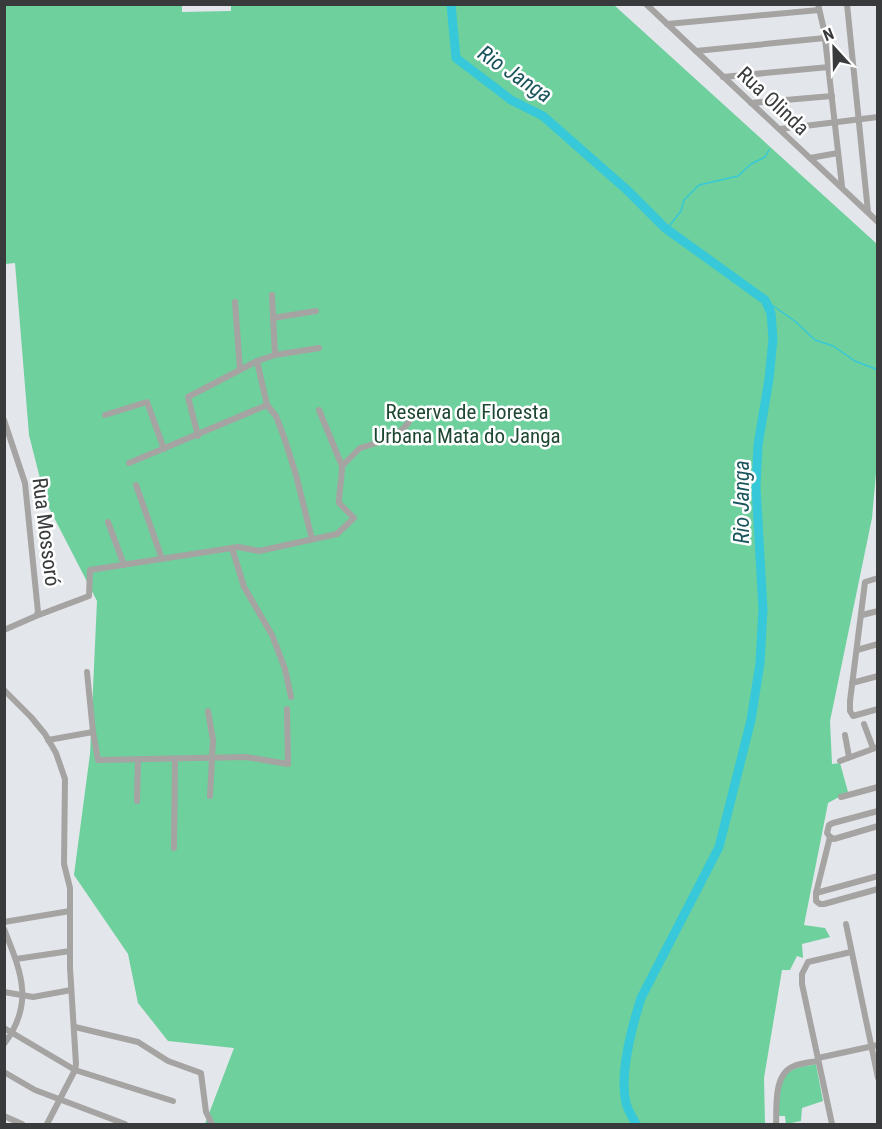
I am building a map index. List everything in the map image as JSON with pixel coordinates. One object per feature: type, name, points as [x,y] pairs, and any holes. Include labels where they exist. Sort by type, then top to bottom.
[{"type":"street","name":"Rua Olinda","points":[[646,4],[878,222]]},
{"type":"street","points":[[847,4],[868,213]]},
{"type":"street","points":[[667,24],[819,7],[836,122],[842,187]]},
{"type":"street","points":[[696,51],[825,38]]},
{"type":"street","points":[[723,77],[828,67]]},
{"type":"street","points":[[752,103],[832,96]]},
{"type":"street","points":[[780,129],[878,117]]},
{"type":"street","points":[[810,158],[838,153]]},
{"type":"street","points":[[272,295],[276,355]]},
{"type":"street","points":[[235,302],[240,370]]},
{"type":"street","points":[[273,318],[316,311]]},
{"type":"street","points":[[198,436],[188,397],[257,361],[276,355],[319,348]]},
{"type":"street","points":[[257,361],[267,405],[276,416],[296,475],[312,539]]},
{"type":"street","points":[[105,415],[147,402],[164,449]]},
{"type":"street","points":[[129,463],[198,436],[267,405]]},
{"type":"street","points":[[36,616],[89,596],[90,570],[238,547],[259,550],[337,534],[354,518],[339,503],[342,466],[319,410]]},
{"type":"street","name":"Rua Mossoró","points":[[4,420],[25,483],[38,601],[36,616],[4,630]]},
{"type":"street","points":[[342,466],[360,448],[388,438],[402,430],[409,422]]},
{"type":"street","points":[[136,485],[162,559]]},
{"type":"street","points":[[108,522],[124,565]]},
{"type":"street","points":[[232,548],[244,587],[272,635],[285,669],[291,697]]},
{"type":"street","points":[[878,578],[864,582],[850,711],[853,716],[878,709]]},
{"type":"street","points":[[862,615],[878,611]]},
{"type":"street","points":[[857,650],[878,644]]},
{"type":"street","points":[[87,672],[98,760],[246,757],[288,764],[287,709]]},
{"type":"street","points":[[852,683],[878,676]]},
{"type":"street","points":[[4,690],[31,717],[48,740],[62,766],[65,779],[64,864],[70,888],[71,990],[77,1051],[75,1070],[47,1125]]},
{"type":"street","points":[[208,711],[213,740],[210,796]]},
{"type":"street","points":[[840,760],[875,748],[864,724]]},
{"type":"street","points":[[48,740],[93,732]]},
{"type":"street","points":[[845,735],[849,757]]},
{"type":"street","points":[[137,801],[138,759]]},
{"type":"street","points":[[174,848],[175,759]]},
{"type":"street","points":[[840,797],[878,787]]},
{"type":"street","points":[[832,838],[827,832],[829,825],[878,811]]},
{"type":"street","points":[[832,838],[878,826]]},
{"type":"street","points":[[832,838],[816,893],[816,901],[820,904],[878,889]]},
{"type":"street","points":[[816,893],[878,876]]},
{"type":"street","points":[[4,922],[70,911]]},
{"type":"street","points":[[846,924],[874,1045],[878,1078]]},
{"type":"street","points":[[4,929],[7,942],[22,976],[23,996],[21,1011],[13,1032],[4,1044]]},
{"type":"street","points":[[16,958],[70,951]]},
{"type":"street","points":[[832,1125],[802,984],[804,966],[815,958],[851,952]]},
{"type":"street","points":[[4,992],[23,996],[47,995],[71,990]]},
{"type":"street","points":[[75,1027],[138,1042],[168,1061],[201,1073],[206,1112],[212,1125]]},
{"type":"street","points":[[4,1028],[75,1070],[173,1101]]},
{"type":"street","points":[[776,1125],[778,1089],[784,1074],[792,1067],[874,1045]]},
{"type":"street","points":[[4,1072],[35,1090],[125,1125]]},
{"type":"street","points":[[4,1116],[22,1125]]},
{"type":"green space","name":"Reserva de Floresta Urbana Mata do Janga","points":[[5,4],[182,4],[182,12],[231,11],[231,4],[614,5],[877,244],[877,462],[872,518],[830,721],[832,764],[840,763],[848,792],[828,803],[804,925],[825,928],[830,937],[802,944],[803,958],[797,956],[790,970],[782,970],[764,1078],[765,1124],[205,1124],[234,1048],[168,1041],[138,1003],[128,954],[74,875],[90,754],[97,601],[46,502],[29,435],[15,263],[5,264]]},
{"type":"green space","points":[[816,1064],[823,1101],[802,1108],[801,1121],[786,1124],[785,1116],[779,1116],[781,1084],[787,1074],[795,1069]]},
{"type":"waterway","name":"Rio Janga","points":[[451,4],[456,58],[511,100],[543,116],[627,190],[665,228],[765,300],[771,313],[773,339],[758,445],[756,487],[763,609],[760,663],[751,720],[719,847],[641,998],[637,1010],[630,1036],[624,1078],[626,1103],[636,1124]]},
{"type":"waterway","points":[[667,229],[681,211],[684,200],[699,185],[738,176],[751,164],[765,157],[769,150]]},
{"type":"waterway","points":[[765,300],[796,322],[815,340],[833,346],[855,361],[878,370]]}]
